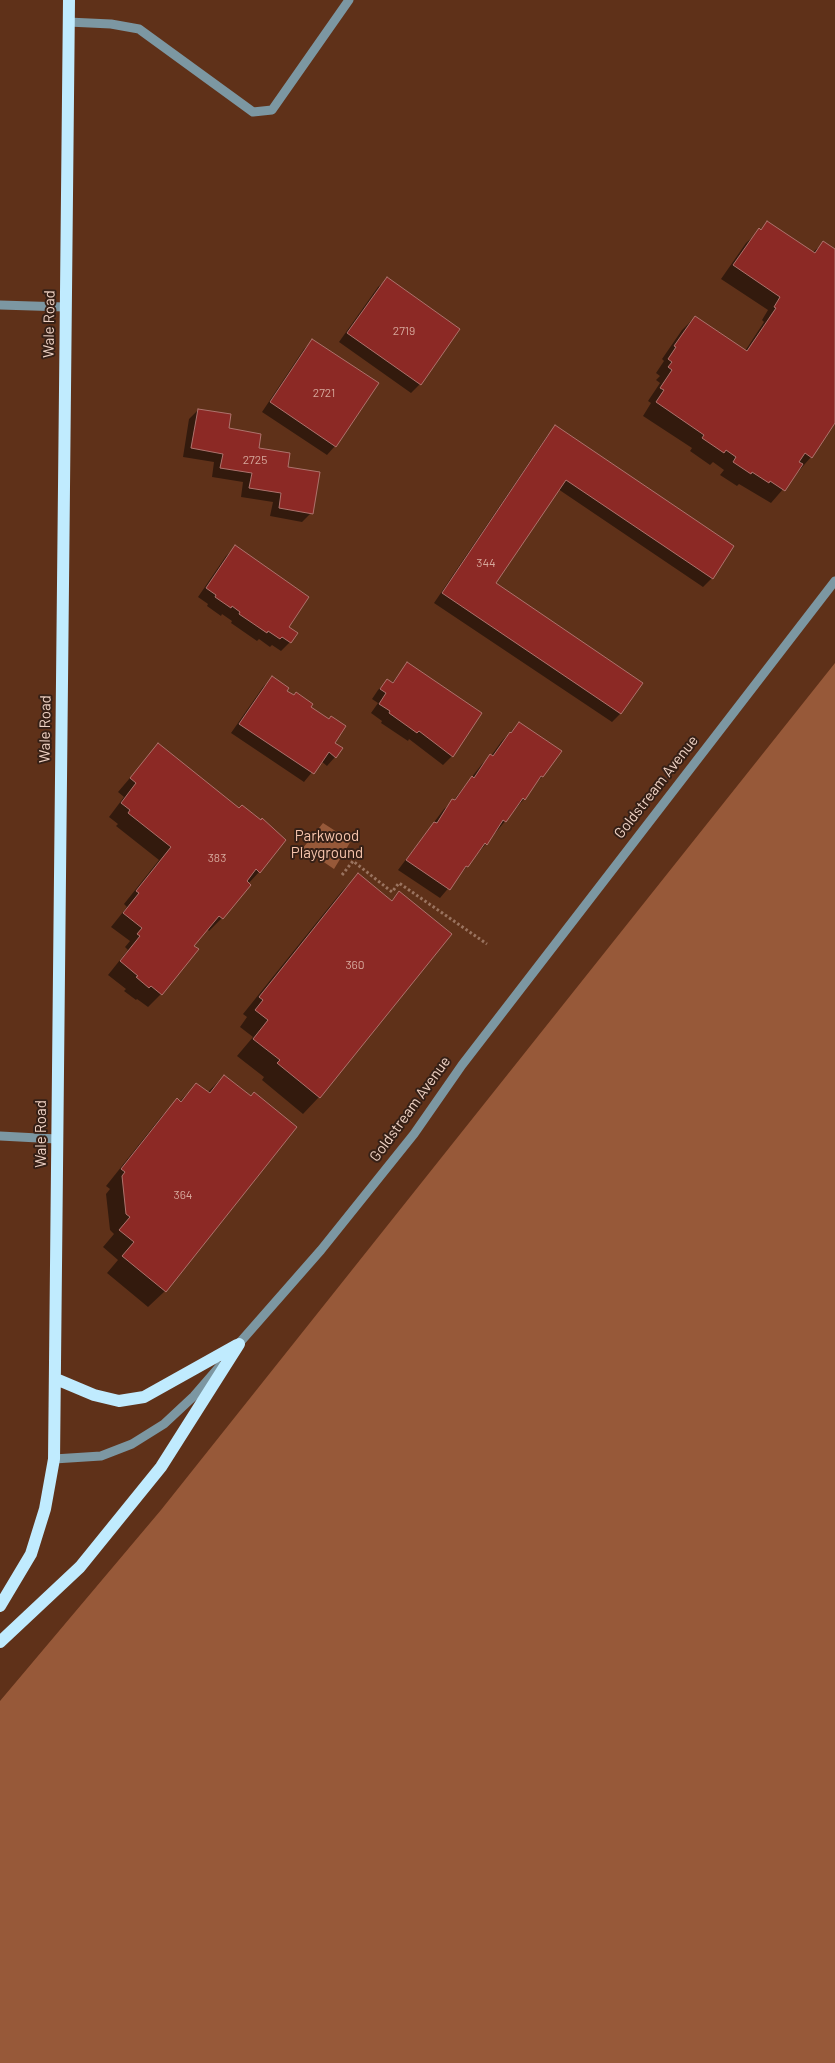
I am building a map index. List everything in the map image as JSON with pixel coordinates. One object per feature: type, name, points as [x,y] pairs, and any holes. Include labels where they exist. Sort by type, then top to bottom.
[{"type":"main road","name":"Wale Road","points":[[54,1459],[69,0]]},
{"type":"main road","points":[[56,1379],[94,1395],[119,1401],[144,1397],[239,1344]]},
{"type":"main road","points":[[0,1642],[80,1567],[161,1467],[239,1344]]},
{"type":"main road","points":[[0,1606],[31,1554],[45,1509],[54,1459]]},
{"type":"street","points":[[68,22],[111,24],[139,29],[253,112],[272,110],[349,0]]},
{"type":"street","points":[[0,305],[65,307]]},
{"type":"street","name":"Goldstream Avenue","points":[[54,1459],[101,1456],[132,1444],[164,1424],[194,1396],[321,1250],[414,1134],[462,1065],[835,581]]},
{"type":"street","points":[[0,1136],[57,1139]]},
{"type":"path","points":[[342,875],[353,861],[392,892],[399,883],[487,944]]},
{"type":"green space","points":[[835,663],[835,2063],[0,2063],[0,1701],[161,1510]]},
{"type":"green space","name":"Parkwood Playground","points":[[323,823],[351,841],[334,869],[303,848]]},
{"type":"building","points":[[767,221],[815,253],[823,241],[835,249],[835,423],[812,458],[805,453],[799,462],[803,464],[785,491],[752,472],[751,474],[733,462],[736,457],[726,450],[724,453],[702,438],[704,435],[656,402],[664,390],[660,388],[672,370],[668,367],[672,362],[668,359],[676,347],[674,346],[695,316],[747,351],[776,308],[774,307],[780,297],[733,265],[759,228],[761,230]]},
{"type":"building","points":[[387,277],[460,329],[421,385],[347,333]]},
{"type":"building","points":[[312,339],[379,383],[336,447],[270,402]]},
{"type":"building","points":[[198,409],[231,414],[229,428],[261,434],[259,448],[290,453],[288,467],[320,472],[313,514],[279,508],[281,493],[249,488],[252,473],[220,468],[223,454],[191,448]]},
{"type":"building","points":[[555,425],[734,546],[713,579],[566,480],[496,583],[643,683],[621,714],[442,593]]},
{"type":"building","points":[[235,545],[309,597],[289,627],[298,633],[291,643],[282,637],[280,639],[268,631],[267,633],[239,614],[240,612],[232,606],[231,608],[215,597],[216,595],[206,588]]},
{"type":"building","points":[[407,662],[482,713],[453,757],[379,704],[386,693],[380,689],[387,679],[393,683]]},
{"type":"building","points":[[272,676],[289,688],[287,691],[294,695],[296,692],[313,704],[311,707],[329,719],[331,716],[346,726],[335,743],[343,748],[336,758],[329,752],[314,774],[239,724]]},
{"type":"building","points":[[519,722],[562,751],[543,777],[541,776],[525,800],[523,798],[506,822],[503,820],[487,845],[485,843],[468,867],[466,866],[450,890],[406,860],[434,822],[437,823],[452,799],[455,800],[472,776],[474,778],[490,754],[493,756]]},
{"type":"building","points":[[158,743],[239,808],[242,805],[261,820],[262,818],[286,840],[260,873],[256,869],[247,881],[251,885],[223,919],[219,916],[194,946],[199,949],[162,995],[151,986],[149,988],[120,961],[140,936],[137,934],[142,928],[123,913],[139,893],[136,891],[171,847],[128,813],[130,810],[121,803],[136,783],[130,778]]},
{"type":"building","points":[[358,873],[392,901],[399,891],[452,934],[320,1098],[277,1063],[280,1060],[253,1039],[268,1020],[255,1010],[263,1000],[259,997]]},
{"type":"building","points":[[224,1075],[251,1096],[254,1092],[297,1127],[166,1292],[122,1256],[134,1242],[119,1230],[130,1217],[126,1214],[122,1176],[125,1172],[121,1169],[177,1098],[181,1102],[196,1083],[210,1093]]}]
